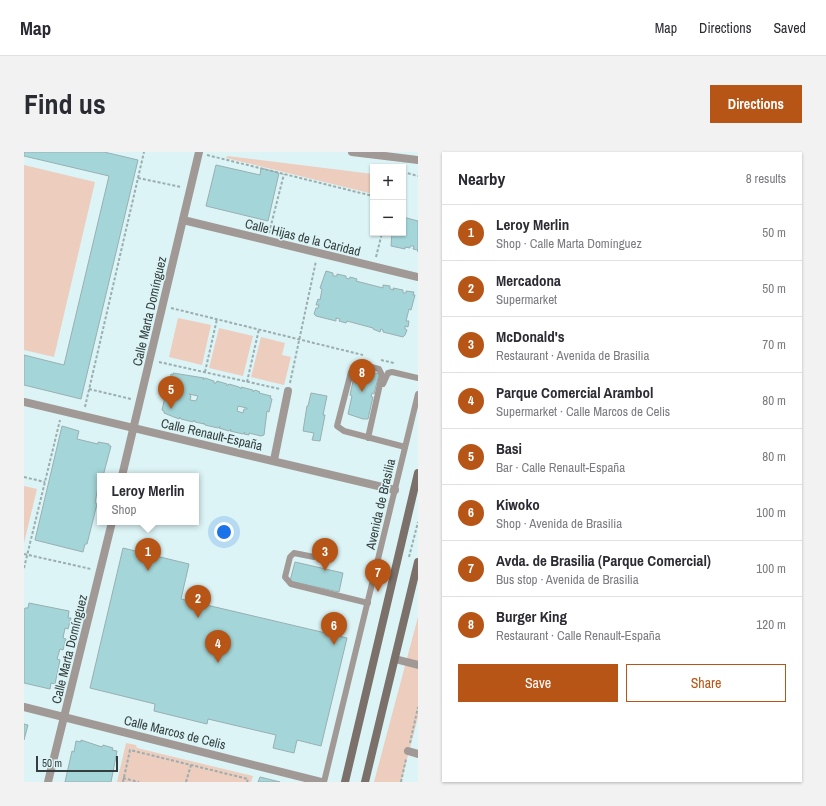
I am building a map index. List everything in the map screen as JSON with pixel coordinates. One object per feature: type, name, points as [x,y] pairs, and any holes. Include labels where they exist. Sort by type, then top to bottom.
[{"type":"main road","points":[[345,782],[418,473]]},
{"type":"main road","points":[[365,782],[418,562]]},
{"type":"street","name":"Calle Marta Domínguez","points":[[123,473],[199,152]]},
{"type":"street","points":[[352,152],[418,160]]},
{"type":"street","name":"Calle Hijas de la Caridad","points":[[183,220],[317,254],[418,277]]},
{"type":"street","points":[[274,460],[288,391]]},
{"type":"street","name":"Calle Renault-España","points":[[24,402],[274,460],[395,490]]},
{"type":"street","name":"Calle Marta Domínguez","points":[[48,782],[111,525]]},
{"type":"street","points":[[395,659],[418,665]]},
{"type":"street","name":"Calle Marcos de Celis","points":[[24,707],[321,782]]},
{"type":"street","points":[[408,751],[418,754]]},
{"type":"lane","points":[[368,438],[382,375],[379,369],[359,364],[351,372],[338,426],[344,431],[368,438],[405,447]]},
{"type":"lane","points":[[378,392],[388,373],[392,372],[418,378]]},
{"type":"lane","name":"Avenida de Brasilia","points":[[324,782],[418,394]]},
{"type":"lane","points":[[327,549],[314,557],[294,553],[290,557],[285,577],[291,584],[368,603]]},
{"type":"path","points":[[83,416],[144,152]]},
{"type":"path","points":[[199,152],[370,195]]},
{"type":"path","points":[[406,173],[418,176]]},
{"type":"path","points":[[267,241],[284,174]]},
{"type":"path","points":[[138,178],[190,189]]},
{"type":"path","points":[[374,267],[381,236]]},
{"type":"path","points":[[150,360],[288,391],[317,254]]},
{"type":"path","points":[[162,305],[366,356]]},
{"type":"path","points":[[205,372],[217,319]]},
{"type":"path","points":[[247,382],[259,329]]},
{"type":"path","points":[[381,360],[396,363]]},
{"type":"path","points":[[90,389],[140,401]]},
{"type":"path","points":[[24,568],[26,554],[62,411]]},
{"type":"path","points":[[24,477],[45,482]]},
{"type":"path","points":[[26,554],[100,571]]},
{"type":"path","points":[[123,782],[130,750],[248,779],[247,782]]},
{"type":"path","points":[[186,782],[191,765]]},
{"type":"path","points":[[124,778],[139,782]]},
{"type":"shaded area","points":[[227,156],[370,174],[370,193],[226,158]]},
{"type":"shaded area","points":[[24,165],[95,182],[54,357],[24,350]]},
{"type":"shaded area","points":[[178,318],[211,325],[202,365],[169,357]]},
{"type":"shaded area","points":[[219,328],[253,336],[243,376],[209,368]]},
{"type":"shaded area","points":[[261,337],[285,343],[282,355],[291,357],[284,385],[251,377]]},
{"type":"shaded area","points":[[24,486],[37,489],[24,543]]},
{"type":"shaded area","points":[[418,617],[418,717],[401,782],[374,782]]},
{"type":"shaded area","points":[[126,743],[136,745],[137,748],[253,776],[251,782],[117,782]]},
{"type":"building","points":[[24,152],[104,152],[138,160],[81,399],[24,385],[24,355],[64,365],[109,176],[24,156]]},
{"type":"building","points":[[216,165],[260,175],[261,168],[279,173],[268,221],[206,206]]},
{"type":"building","points":[[406,218],[418,221],[418,250],[413,249],[414,246],[410,246],[410,248],[405,247],[405,249],[391,246],[392,236],[406,236]]},
{"type":"building","points":[[326,271],[333,273],[333,276],[337,276],[337,274],[346,276],[346,278],[349,279],[350,277],[357,279],[356,281],[383,288],[383,285],[390,286],[390,289],[394,290],[393,288],[403,290],[403,293],[406,293],[406,291],[414,292],[413,295],[415,295],[411,310],[409,309],[406,321],[409,321],[408,327],[405,326],[405,329],[407,330],[405,335],[403,337],[383,332],[381,329],[380,332],[373,328],[347,321],[346,323],[339,321],[340,319],[336,318],[336,321],[316,316],[314,314],[319,305],[316,305],[318,299],[320,300],[322,289],[320,288]]},
{"type":"building","points":[[367,368],[372,369],[372,372],[379,374],[374,394],[372,393],[371,397],[373,397],[368,419],[363,419],[348,414],[355,372],[358,372],[359,369],[366,370]]},
{"type":"building","points":[[173,373],[204,378],[203,380],[205,378],[214,381],[214,383],[217,381],[227,384],[227,386],[229,384],[241,389],[241,387],[253,390],[253,392],[255,390],[260,392],[259,393],[271,396],[270,398],[272,399],[269,412],[267,411],[264,435],[261,436],[249,433],[249,435],[244,434],[245,432],[243,434],[230,431],[231,429],[229,431],[219,428],[220,426],[218,428],[205,425],[204,423],[195,422],[194,420],[193,422],[181,419],[180,417],[179,419],[164,413],[162,410],[165,397],[167,397],[171,374],[173,375]],"holes":[[[189,394],[198,396],[196,401],[190,400],[191,396]],[[238,406],[247,408],[247,409],[244,409],[243,413],[237,411]]]},
{"type":"building","points":[[311,393],[327,396],[320,441],[312,440],[314,433],[303,431],[307,406]]},
{"type":"building","points":[[62,426],[79,431],[77,439],[98,444],[98,442],[109,444],[109,446],[111,446],[104,473],[97,473],[97,492],[95,503],[97,504],[87,544],[85,544],[83,552],[35,540]]},
{"type":"building","points":[[123,548],[189,564],[181,599],[347,638],[321,746],[297,740],[294,753],[273,748],[276,735],[208,719],[207,724],[154,711],[155,704],[90,688]]},
{"type":"building","points":[[295,562],[343,573],[339,592],[290,581]]},
{"type":"building","points":[[29,603],[69,611],[68,618],[71,618],[68,629],[65,628],[63,638],[66,639],[63,650],[60,649],[57,659],[60,660],[55,684],[51,683],[50,689],[24,683],[24,610],[25,608],[28,608]]},
{"type":"building","points":[[24,724],[28,725],[24,740]]},
{"type":"building","points":[[81,740],[102,747],[103,745],[113,748],[112,750],[117,751],[111,782],[65,782],[72,751],[74,752],[76,741],[81,742]]},
{"type":"building","points":[[260,777],[280,782],[258,782]]},
{"type":"place","name":"Burger King","points":[[362,392]]},
{"type":"place","name":"Basi","points":[[171,409]]},
{"type":"place","name":"Leroy Merlin","points":[[148,571]]},
{"type":"place","name":"McDonald's","points":[[325,571]]},
{"type":"place","name":"Avda. de Brasilia (Parque Comercial)","points":[[378,592]]},
{"type":"place","name":"Mercadona","points":[[198,618]]},
{"type":"place","name":"Kiwoko","points":[[334,645]]},
{"type":"place","name":"Parque Comercial Arambol","points":[[218,663]]}]
